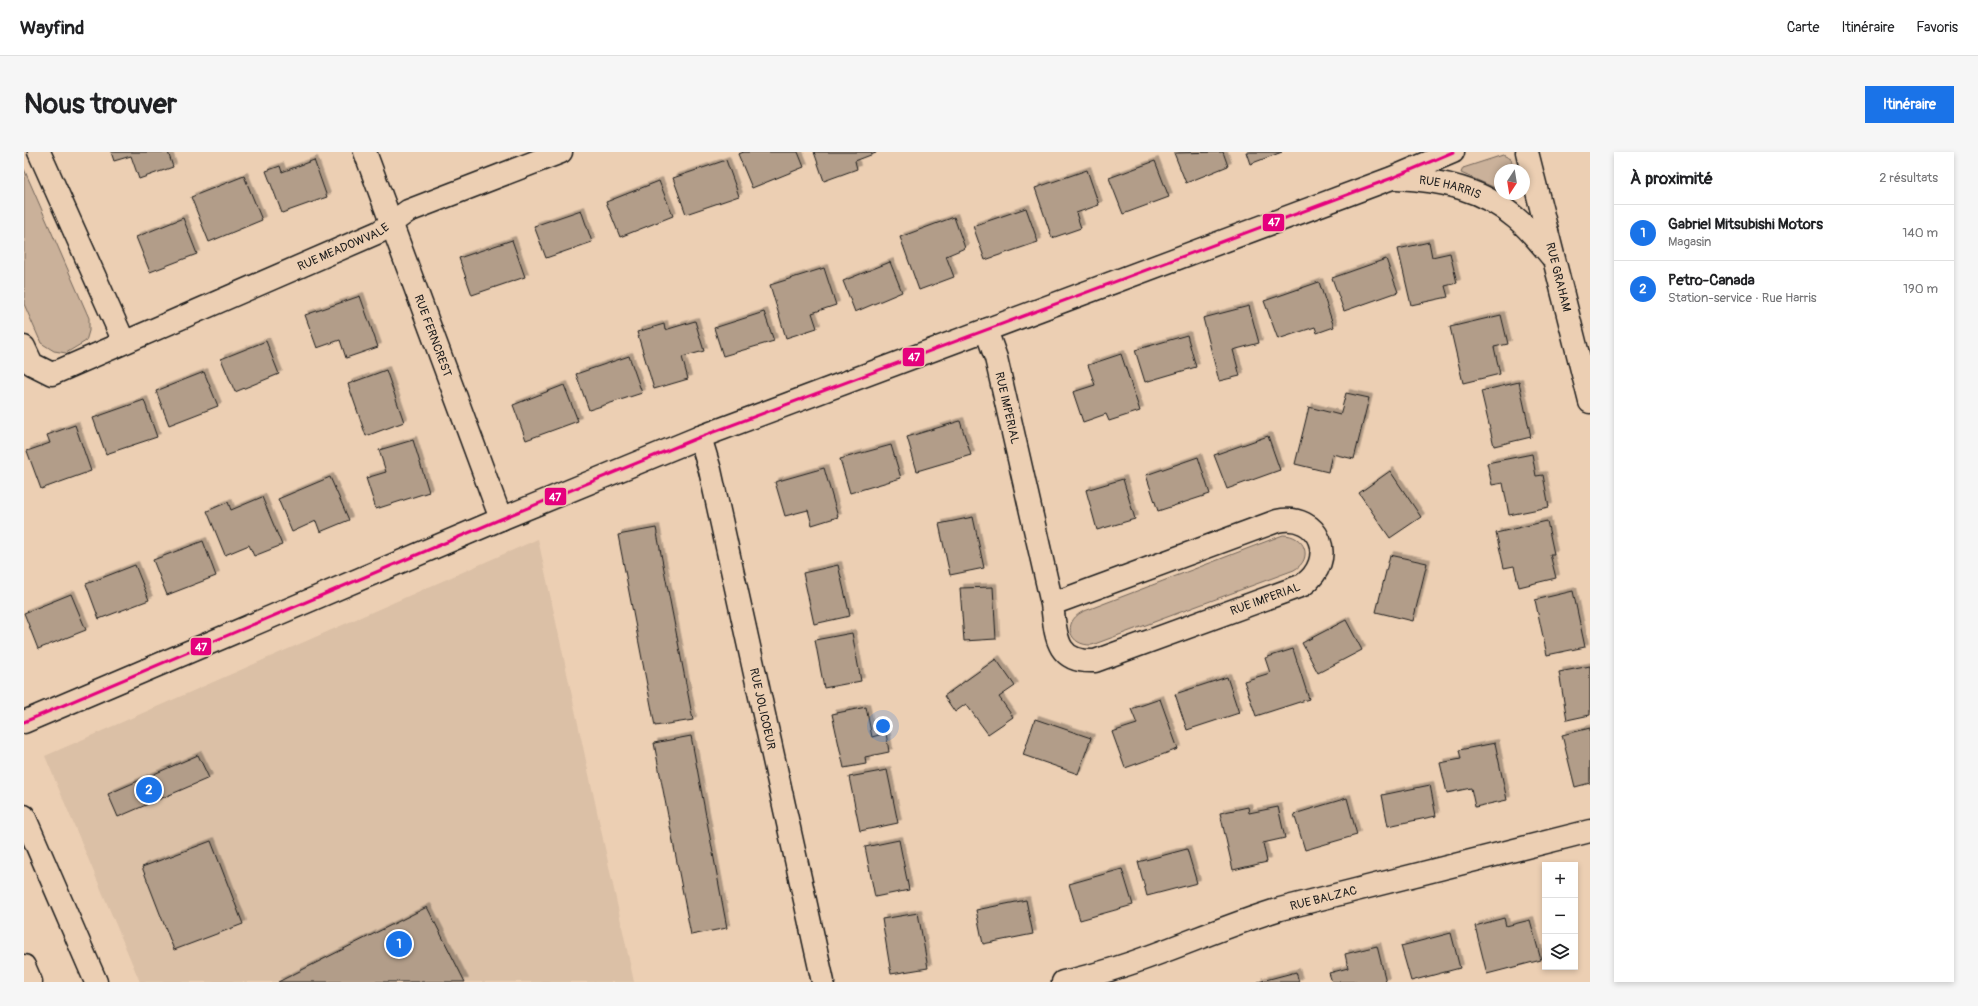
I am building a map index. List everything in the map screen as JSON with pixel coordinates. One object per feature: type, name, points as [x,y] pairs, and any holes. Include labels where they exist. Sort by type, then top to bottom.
[{"type":"street","points":[[39,152],[124,342]]},
{"type":"street","name":"RUE FERNCREST","points":[[365,152],[501,519]]},
{"type":"street","name":"RUE MEADOWVALE","points":[[24,347],[32,364],[52,374],[379,232],[400,215],[415,208],[562,152]]},
{"type":"street","name":"RUE HARRIS","points":[[24,722],[501,519],[700,437],[1392,178],[1453,152]]},
{"type":"street","name":"RUE GRAHAM","points":[[1527,152],[1590,402]]},
{"type":"street","name":"RUE HARRIS","points":[[1392,178],[1434,180],[1478,195],[1496,204],[1517,218],[1555,260]]},
{"type":"street","name":"RUE IMPERIAL","points":[[986,330],[996,358],[1052,604],[1057,642],[1064,652],[1073,658],[1083,661],[1095,660],[1303,585],[1313,579],[1318,570],[1323,552],[1320,541],[1307,525],[1297,520],[1286,519],[1052,604]]},
{"type":"street","name":"RUE JOLICOEUR","points":[[700,437],[714,485],[823,982]]},
{"type":"street","points":[[24,816],[96,982]]},
{"type":"street","name":"RUE BALZAC","points":[[1063,982],[1125,965],[1240,921],[1280,909],[1590,831]]},
{"type":"street","points":[[24,966],[31,982]]},
{"type":"shaded area","points":[[1503,155],[1511,159],[1512,164],[1494,164],[1494,187],[1461,173],[1463,168]]},
{"type":"shaded area","points":[[24,169],[89,318],[89,331],[86,341],[66,353],[54,351],[41,343],[24,304]]},
{"type":"shaded area","points":[[1283,535],[1291,536],[1297,539],[1304,548],[1304,560],[1294,570],[1092,645],[1078,642],[1073,638],[1070,628],[1072,622],[1082,612]]},
{"type":"shaded area","points":[[538,539],[634,982],[140,982],[45,756]]},
{"type":"building","points":[[111,152],[168,152],[173,167],[139,179],[131,156],[114,161]]},
{"type":"building","points":[[744,152],[798,152],[804,167],[752,188],[738,154]]},
{"type":"building","points":[[814,152],[876,153],[855,161],[857,169],[824,181]]},
{"type":"building","points":[[1223,152],[1228,166],[1186,183],[1174,153]]},
{"type":"building","points":[[1246,152],[1282,152],[1250,164]]},
{"type":"building","points":[[314,160],[327,197],[282,213],[266,171],[280,166],[282,172]]},
{"type":"building","points":[[726,160],[739,196],[686,214],[673,178]]},
{"type":"building","points":[[1155,161],[1169,197],[1123,214],[1109,178]]},
{"type":"building","points":[[1087,170],[1099,205],[1076,213],[1081,228],[1052,238],[1035,188]]},
{"type":"building","points":[[244,176],[262,220],[209,242],[191,197]]},
{"type":"building","points":[[659,181],[673,216],[620,237],[606,202]]},
{"type":"building","points":[[1026,208],[1038,242],[985,260],[973,226]]},
{"type":"building","points":[[581,210],[592,242],[546,258],[534,226]]},
{"type":"building","points":[[954,217],[965,248],[946,256],[954,277],[919,290],[900,237]]},
{"type":"building","points":[[183,218],[197,254],[150,272],[136,237]]},
{"type":"building","points":[[512,240],[525,277],[472,295],[459,258]]},
{"type":"building","points":[[1429,242],[1432,257],[1450,253],[1457,283],[1445,286],[1448,297],[1411,305],[1398,249]]},
{"type":"building","points":[[1386,259],[1398,292],[1344,311],[1332,278]]},
{"type":"building","points":[[890,262],[902,292],[855,312],[843,281]]},
{"type":"building","points":[[824,268],[836,305],[812,313],[817,328],[786,338],[770,285]]},
{"type":"building","points":[[1319,282],[1334,327],[1317,333],[1315,327],[1278,339],[1264,301]]},
{"type":"building","points":[[360,296],[378,347],[346,358],[340,340],[317,348],[305,315]]},
{"type":"building","points":[[1249,306],[1259,343],[1233,350],[1240,376],[1219,381],[1203,318]]},
{"type":"building","points":[[764,312],[774,341],[723,356],[714,328]]},
{"type":"building","points":[[1501,315],[1508,344],[1494,347],[1500,374],[1463,383],[1450,327]]},
{"type":"building","points":[[695,321],[704,351],[682,357],[688,379],[654,389],[637,332],[664,324],[665,330]]},
{"type":"building","points":[[1187,335],[1196,367],[1145,382],[1135,350]]},
{"type":"building","points":[[266,341],[279,374],[235,392],[221,359]]},
{"type":"building","points":[[1121,354],[1140,411],[1109,421],[1106,414],[1083,422],[1073,392],[1095,385],[1088,365]]},
{"type":"building","points":[[629,356],[642,393],[589,410],[576,374]]},
{"type":"building","points":[[386,370],[404,422],[366,436],[348,384]]},
{"type":"building","points":[[204,372],[218,406],[169,425],[156,391]]},
{"type":"building","points":[[1519,382],[1531,437],[1494,446],[1481,391]]},
{"type":"building","points":[[564,385],[578,421],[526,440],[513,405]]},
{"type":"building","points":[[1346,393],[1369,398],[1354,459],[1332,454],[1328,472],[1295,464],[1309,407],[1340,415]]},
{"type":"building","points":[[144,400],[157,437],[106,454],[93,418]]},
{"type":"building","points":[[960,421],[971,455],[917,471],[907,437]]},
{"type":"building","points":[[75,425],[91,471],[41,489],[27,451],[50,443],[47,435]]},
{"type":"building","points":[[1268,436],[1280,470],[1227,489],[1214,455]]},
{"type":"building","points":[[413,440],[429,492],[376,509],[366,478],[386,472],[379,450]]},
{"type":"building","points":[[891,445],[901,478],[850,493],[840,459]]},
{"type":"building","points":[[1532,454],[1536,476],[1543,475],[1549,507],[1509,515],[1503,483],[1492,485],[1487,463]]},
{"type":"building","points":[[1198,457],[1210,494],[1158,511],[1146,475]]},
{"type":"building","points":[[824,468],[838,517],[812,525],[808,510],[785,516],[775,482]]},
{"type":"building","points":[[1390,471],[1421,517],[1390,538],[1359,493]]},
{"type":"building","points":[[330,477],[349,520],[320,532],[316,521],[292,532],[278,499]]},
{"type":"building","points":[[1123,479],[1135,519],[1097,530],[1086,490]]},
{"type":"building","points":[[262,497],[282,545],[254,556],[249,545],[225,555],[207,511],[228,502],[231,510]]},
{"type":"building","points":[[973,517],[984,568],[950,575],[939,524]]},
{"type":"building","points":[[1547,521],[1554,554],[1550,554],[1556,578],[1519,587],[1514,566],[1504,568],[1496,533]]},
{"type":"building","points":[[656,528],[693,720],[655,726],[618,535]]},
{"type":"building","points":[[203,541],[216,576],[167,595],[153,560]]},
{"type":"building","points":[[1390,555],[1427,563],[1413,621],[1376,612]]},
{"type":"building","points":[[135,565],[149,600],[99,619],[86,584]]},
{"type":"building","points":[[838,565],[850,616],[814,624],[803,573]]},
{"type":"building","points":[[993,587],[996,639],[964,641],[960,588]]},
{"type":"building","points":[[1573,591],[1585,647],[1547,655],[1535,600]]},
{"type":"building","points":[[71,594],[86,630],[38,649],[24,613]]},
{"type":"building","points":[[1346,620],[1362,650],[1318,673],[1302,643]]},
{"type":"building","points":[[852,633],[861,681],[824,688],[815,640]]},
{"type":"building","points":[[1293,649],[1309,699],[1256,716],[1244,681],[1270,673],[1265,658]]},
{"type":"building","points":[[996,659],[1015,686],[999,697],[1013,717],[988,734],[966,704],[955,712],[944,696]]},
{"type":"building","points":[[1590,666],[1590,715],[1567,720],[1559,672]]},
{"type":"building","points":[[1227,677],[1239,713],[1187,730],[1175,694]]},
{"type":"building","points":[[1160,699],[1178,749],[1125,768],[1112,732],[1137,724],[1131,709]]},
{"type":"building","points":[[866,707],[872,737],[886,733],[889,752],[865,757],[866,764],[844,768],[832,714]]},
{"type":"building","points":[[1035,719],[1091,738],[1078,774],[1023,755]]},
{"type":"building","points":[[1590,728],[1590,783],[1575,787],[1562,735]]},
{"type":"building","points":[[691,736],[727,928],[691,935],[654,743]]},
{"type":"building","points":[[1495,743],[1507,800],[1475,807],[1471,788],[1447,793],[1440,763],[1461,759],[1459,750]]},
{"type":"building","points":[[198,755],[209,778],[118,817],[108,794]]},
{"type":"building","points":[[887,770],[898,823],[860,831],[849,777]]},
{"type":"building","points":[[1430,785],[1436,816],[1388,826],[1382,795]]},
{"type":"building","points":[[1347,798],[1357,835],[1305,850],[1294,814]]},
{"type":"building","points":[[1248,807],[1249,813],[1278,807],[1285,838],[1263,843],[1267,862],[1233,870],[1220,813]]},
{"type":"building","points":[[899,840],[909,890],[875,897],[865,847]]},
{"type":"building","points":[[211,841],[243,924],[174,950],[142,867]]},
{"type":"building","points":[[1187,849],[1197,883],[1147,896],[1138,862]]},
{"type":"building","points":[[1122,869],[1133,905],[1080,920],[1069,884]]},
{"type":"building","points":[[1026,900],[1033,934],[983,944],[976,910]]},
{"type":"building","points":[[427,907],[465,982],[278,982]]},
{"type":"building","points":[[918,913],[928,968],[891,974],[882,919]]},
{"type":"building","points":[[1504,918],[1506,926],[1530,920],[1541,960],[1487,974],[1475,926]]},
{"type":"building","points":[[1451,933],[1460,968],[1411,981],[1401,946]]},
{"type":"building","points":[[1377,946],[1386,982],[1332,982],[1329,973],[1348,968],[1345,954]]},
{"type":"building","points":[[1296,972],[1299,982],[1258,982]]},
{"type":"transit line","name":"47","points":[[24,722],[501,519],[700,437],[1392,178],[1453,152]]},
{"type":"place","name":"Petro-Canada","points":[[149,790]]},
{"type":"place","name":"Gabriel Mitsubishi Motors","points":[[399,944]]}]
